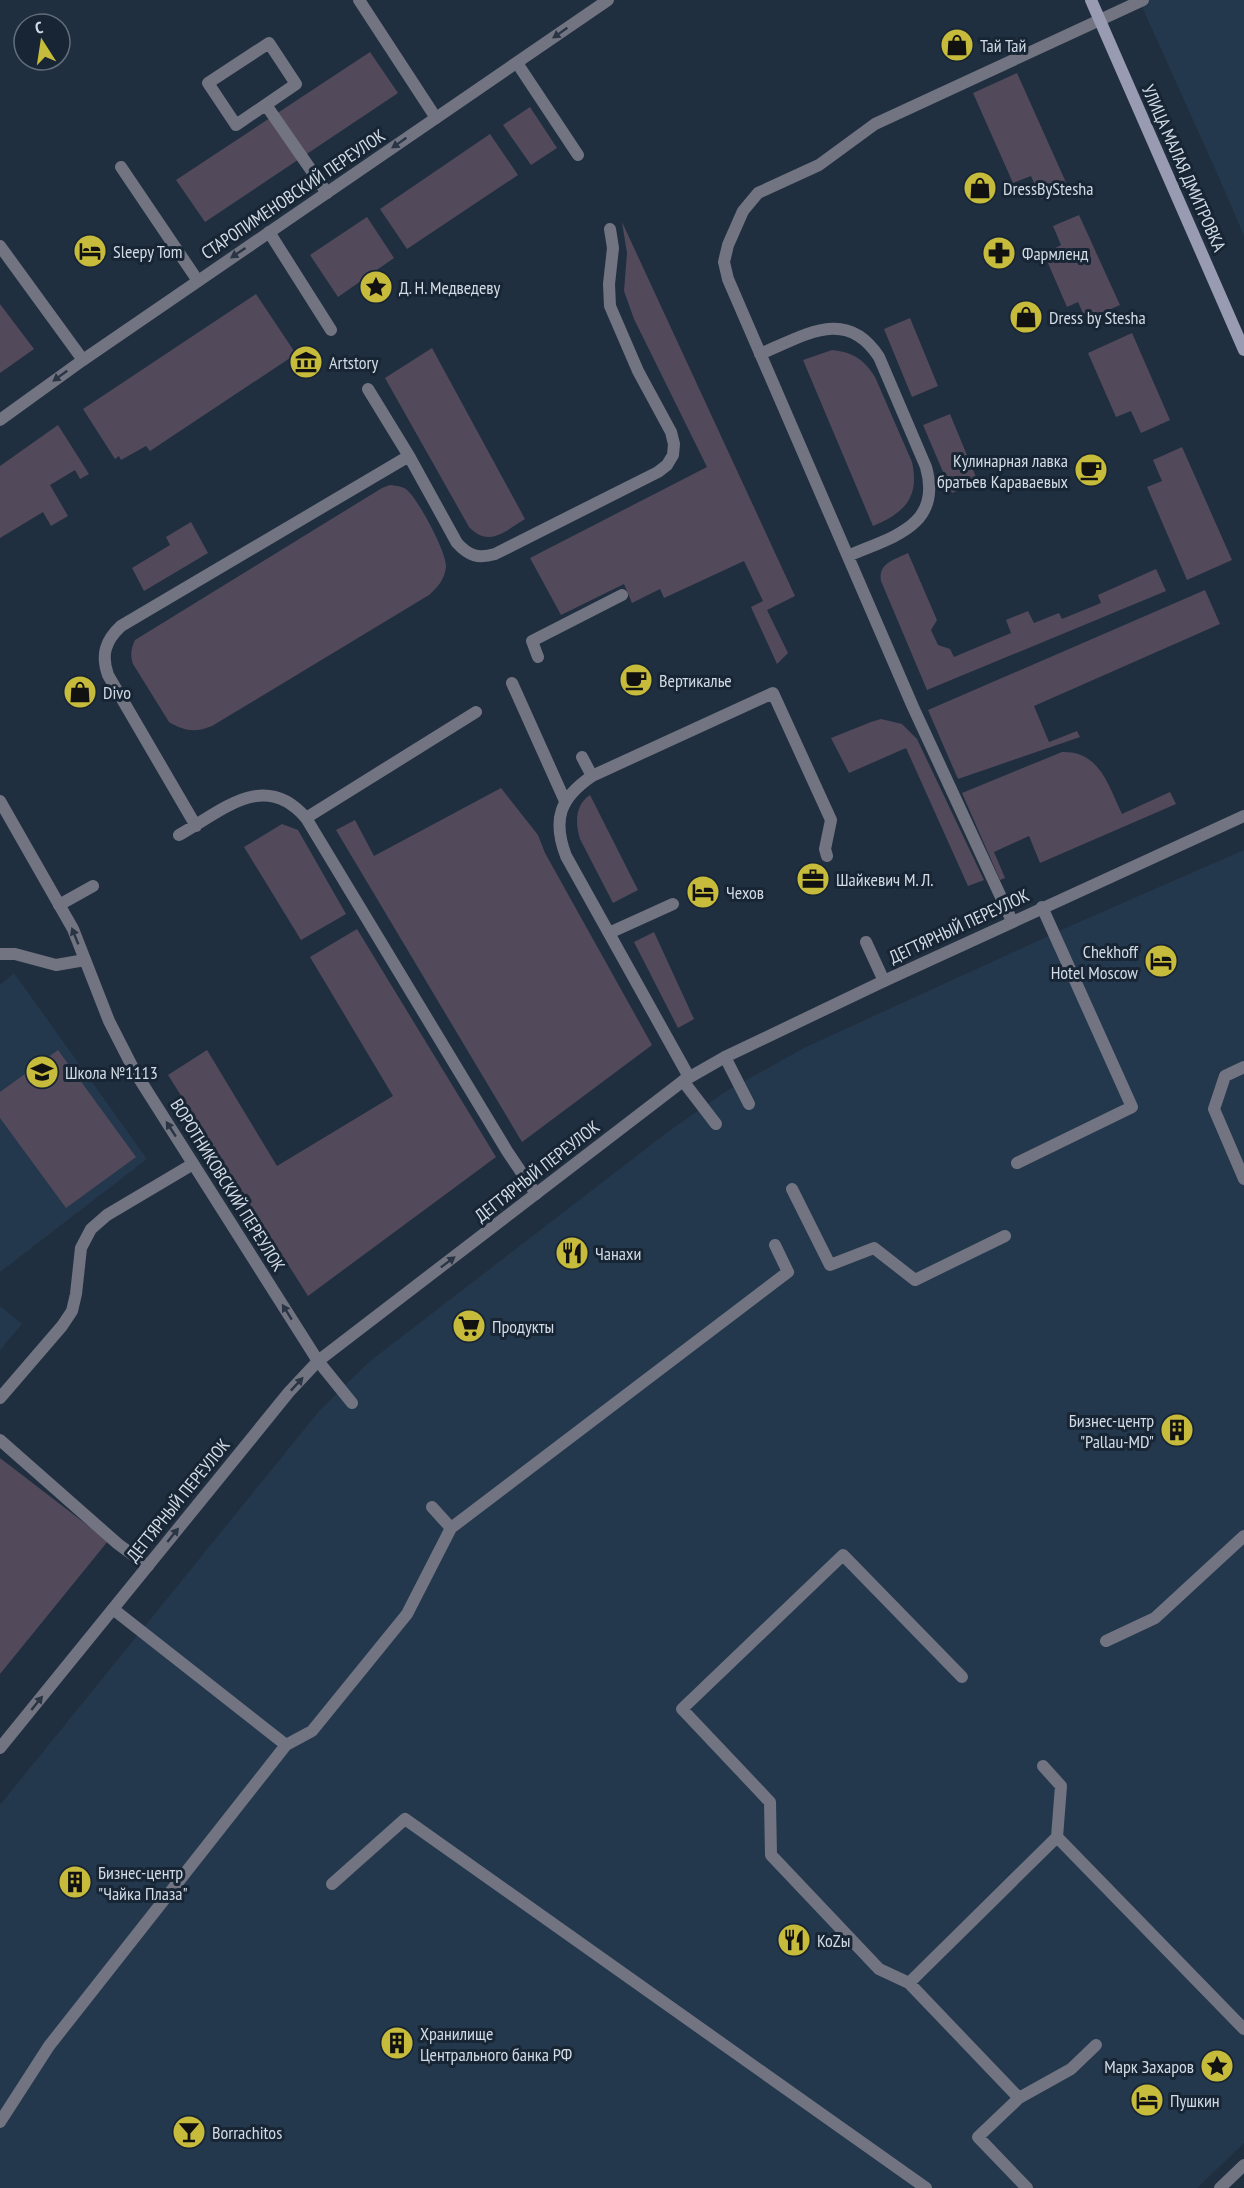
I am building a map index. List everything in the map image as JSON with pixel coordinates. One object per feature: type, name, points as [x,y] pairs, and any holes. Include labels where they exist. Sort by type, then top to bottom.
[{"type":"street","points":[[359,0],[436,118]]},
{"type":"street","name":"СТАРОПИМЕНОВСКИЙ ПЕРЕУЛОК","points":[[0,420],[198,281],[608,0]]},
{"type":"street","name":"УЛИЦА МАЛАЯ ДМИТРОВКА","points":[[1090,0],[1244,350]]},
{"type":"street","points":[[1012,921],[913,707],[728,279],[724,262],[743,210],[752,198],[765,189],[819,165],[875,124],[1143,0]]},
{"type":"street","points":[[269,43],[296,84],[266,105],[236,125],[208,83],[269,43]]},
{"type":"street","points":[[517,63],[578,155]]},
{"type":"street","points":[[266,105],[327,193]]},
{"type":"street","points":[[120,167],[198,281]]},
{"type":"street","points":[[368,390],[409,456],[457,543],[464,551],[474,556],[485,557],[495,554],[648,477],[667,465],[674,444],[670,432],[638,371],[610,306],[609,284],[613,248],[610,229]]},
{"type":"street","points":[[269,232],[331,330]]},
{"type":"street","points":[[0,246],[84,360]]},
{"type":"street","points":[[760,354],[828,327],[858,334],[870,344],[879,357],[926,467],[931,483],[929,499],[924,513],[914,525],[848,556]]},
{"type":"street","points":[[196,826],[108,675],[104,665],[107,643],[121,626],[409,456]]},
{"type":"street","points":[[538,657],[532,641],[622,595]]},
{"type":"street","points":[[512,683],[565,801]]},
{"type":"street","points":[[716,1124],[686,1079],[566,856],[559,838],[559,819],[565,801],[576,787],[592,776],[773,693],[831,820],[825,849],[828,856]]},
{"type":"street","points":[[306,818],[476,712]]},
{"type":"street","points":[[582,757],[592,776]]},
{"type":"street","points":[[179,835],[252,795],[282,798],[296,806],[306,818],[519,1170],[536,1194]]},
{"type":"street","name":"ВОРОТНИКОВСКИЙ ПЕРЕУЛОК","points":[[0,801],[73,929],[109,1021],[135,1072],[318,1361],[352,1403]]},
{"type":"street","name":"ДЕГТЯРНЫЙ ПЕРЕУЛОК","points":[[0,1748],[289,1392],[318,1361],[686,1079],[725,1057],[884,981],[1244,816]]},
{"type":"street","points":[[59,905],[93,886]]},
{"type":"street","points":[[609,933],[673,904]]},
{"type":"street","points":[[1017,1163],[1132,1107],[1042,907]]},
{"type":"street","points":[[866,942],[884,981]]},
{"type":"street","points":[[0,954],[15,954],[56,965],[85,960]]},
{"type":"street","points":[[725,1057],[749,1104]]},
{"type":"street","points":[[1244,1067],[1225,1076],[1214,1109],[1244,1179]]},
{"type":"street","points":[[0,1398],[62,1326],[72,1311],[81,1248],[91,1229],[107,1215],[194,1164]]},
{"type":"street","points":[[792,1190],[830,1265],[874,1248],[915,1280],[1005,1236]]},
{"type":"street","points":[[0,2122],[49,2046],[286,1745],[312,1731],[407,1614],[452,1528],[788,1272],[776,1245]]},
{"type":"street","points":[[0,1440],[118,1544],[148,1566]]},
{"type":"street","points":[[432,1507],[452,1528]]},
{"type":"street","points":[[1106,1641],[1155,1618],[1244,1536]]},
{"type":"street","points":[[962,1677],[843,1555],[682,1709],[770,1802],[771,1855],[879,1969],[909,1983],[1019,2098]]},
{"type":"street","points":[[113,1609],[286,1745]]},
{"type":"street","points":[[909,1983],[1057,1837],[1061,1786],[1043,1766]]},
{"type":"street","points":[[332,1884],[405,1819],[926,2188]]},
{"type":"street","points":[[1057,1837],[1244,2029]]},
{"type":"street","points":[[1027,2188],[978,2137],[1019,2098],[1071,2069],[1096,2044]]},
{"type":"street","points":[[1220,2188],[1244,2165]]},
{"type":"shaded area","points":[[1139,0],[1244,0],[1244,236],[1221,182]]},
{"type":"shaded area","points":[[370,52],[398,93],[205,222],[176,180]]},
{"type":"shaded area","points":[[1017,73],[1068,187],[1041,199],[1031,176],[1013,183],[973,93]]},
{"type":"shaded area","points":[[530,107],[557,148],[531,165],[503,125]]},
{"type":"shaded area","points":[[490,134],[518,175],[407,249],[380,209]]},
{"type":"shaded area","points":[[1079,215],[1120,305],[1086,320],[1078,302],[1067,307],[1044,254],[1061,245],[1053,226]]},
{"type":"shaded area","points":[[367,217],[394,258],[338,297],[310,255]]},
{"type":"shaded area","points":[[622,222],[795,596],[767,610],[788,653],[777,664],[751,607],[763,601],[744,561],[664,598],[660,589],[632,603],[624,584],[561,615],[530,558],[707,467],[634,319],[624,291],[627,253]]},
{"type":"shaded area","points":[[256,294],[296,354],[150,451],[146,446],[121,460],[119,456],[115,459],[83,409]]},
{"type":"shaded area","points":[[0,304],[34,349],[0,373]]},
{"type":"shaded area","points":[[910,318],[938,386],[912,397],[884,329]]},
{"type":"shaded area","points":[[1132,333],[1170,420],[1141,433],[1131,411],[1116,417],[1088,353]]},
{"type":"shaded area","points":[[432,348],[525,519],[497,535],[483,536],[469,527],[385,378]]},
{"type":"shaded area","points":[[832,350],[857,358],[871,371],[912,462],[914,485],[907,503],[893,516],[873,526],[803,360]]},
{"type":"shaded area","points":[[950,414],[978,482],[952,493],[923,425]]},
{"type":"shaded area","points":[[58,425],[89,474],[80,479],[75,470],[50,485],[68,516],[51,526],[43,512],[0,538],[0,466]]},
{"type":"shaded area","points":[[1182,447],[1232,560],[1187,580],[1147,487],[1162,481],[1153,460]]},
{"type":"shaded area","points":[[390,485],[402,487],[408,491],[419,505],[437,539],[446,567],[435,589],[429,595],[212,726],[190,730],[169,722],[133,664],[131,652],[135,640]]},
{"type":"shaded area","points":[[191,522],[208,553],[144,591],[132,568],[170,545],[166,537]]},
{"type":"shaded area","points":[[908,553],[937,620],[931,630],[938,645],[950,649],[954,657],[1011,633],[1006,620],[1028,611],[1034,623],[1059,613],[1062,619],[1101,603],[1098,595],[1156,569],[1166,591],[927,690],[881,581],[882,570],[885,566]]},
{"type":"shaded area","points":[[1205,590],[1220,624],[1034,706],[1049,742],[1077,731],[1080,737],[958,779],[928,710]]},
{"type":"shaded area","points":[[881,719],[902,724],[917,739],[984,880],[968,886],[906,748],[849,773],[831,738]]},
{"type":"shaded area","points":[[1062,752],[1075,753],[1094,764],[1107,781],[1122,814],[1170,792],[1176,804],[1040,863],[1029,836],[994,852],[1005,878],[1000,880],[962,793]]},
{"type":"shaded area","points":[[501,788],[538,835],[545,853],[652,1045],[522,1142],[336,830],[355,820],[374,856]]},
{"type":"shaded area","points":[[590,795],[638,890],[613,903],[578,833],[579,809]]},
{"type":"shaded area","points":[[282,824],[298,830],[346,914],[301,940],[244,847]]},
{"type":"shaded area","points":[[1244,850],[1244,2143],[1197,2188],[0,2188],[0,1805],[320,1410],[369,1362],[669,1131],[725,1092],[804,1048],[1077,923]]},
{"type":"shaded area","points":[[357,929],[496,1157],[308,1296],[168,1075],[207,1050],[277,1166],[393,1096],[310,957]]},
{"type":"shaded area","points":[[654,932],[694,1019],[678,1028],[634,942]]},
{"type":"shaded area","name":"Школа №1113","points":[[14,973],[147,1159],[0,1272],[0,985]]},
{"type":"shaded area","points":[[58,1050],[136,1157],[66,1208],[0,1118],[0,1092]]},
{"type":"shaded area","points":[[0,1306],[22,1324],[0,1350]]},
{"type":"shaded area","points":[[0,1458],[108,1541],[0,1674]]},
{"type":"place","name":"Тай Тай","points":[[957,45]]},
{"type":"place","name":"DressByStesha","points":[[980,188]]},
{"type":"place","name":"Sleepy Tom","points":[[90,251]]},
{"type":"place","name":"Фармленд","points":[[999,253]]},
{"type":"place","name":"Д. Н. Медведеву","points":[[376,287]]},
{"type":"place","name":"Dress by Stesha","points":[[1026,317]]},
{"type":"place","name":"Artstory","points":[[306,362]]},
{"type":"place","name":"Кулинарная лавка братьев Караваевых","points":[[1091,470]]},
{"type":"place","name":"Вертикалье","points":[[636,680]]},
{"type":"place","name":"Divo","points":[[80,692]]},
{"type":"place","name":"Шайкевич М. Л.","points":[[813,879]]},
{"type":"place","name":"Чехов","points":[[703,892]]},
{"type":"place","name":"Chekhoff Hotel Moscow","points":[[1161,961]]},
{"type":"place","name":"Школа №1113","points":[[42,1072]]},
{"type":"place","name":"Чанахи","points":[[572,1253]]},
{"type":"place","name":"Продукты","points":[[469,1326]]},
{"type":"place","name":"Бизнес-центр \"Pallau-MD\"","points":[[1177,1430]]},
{"type":"place","name":"Бизнес-центр \"Чайка Плаза\"","points":[[75,1882]]},
{"type":"place","name":"КоZы","points":[[794,1940]]},
{"type":"place","name":"Хранилище Центрального банка РФ","points":[[397,2043]]},
{"type":"place","name":"Марк Захаров","points":[[1217,2066]]},
{"type":"place","name":"Пушкин","points":[[1147,2100]]},
{"type":"place","name":"Borrachitos","points":[[189,2132]]}]
